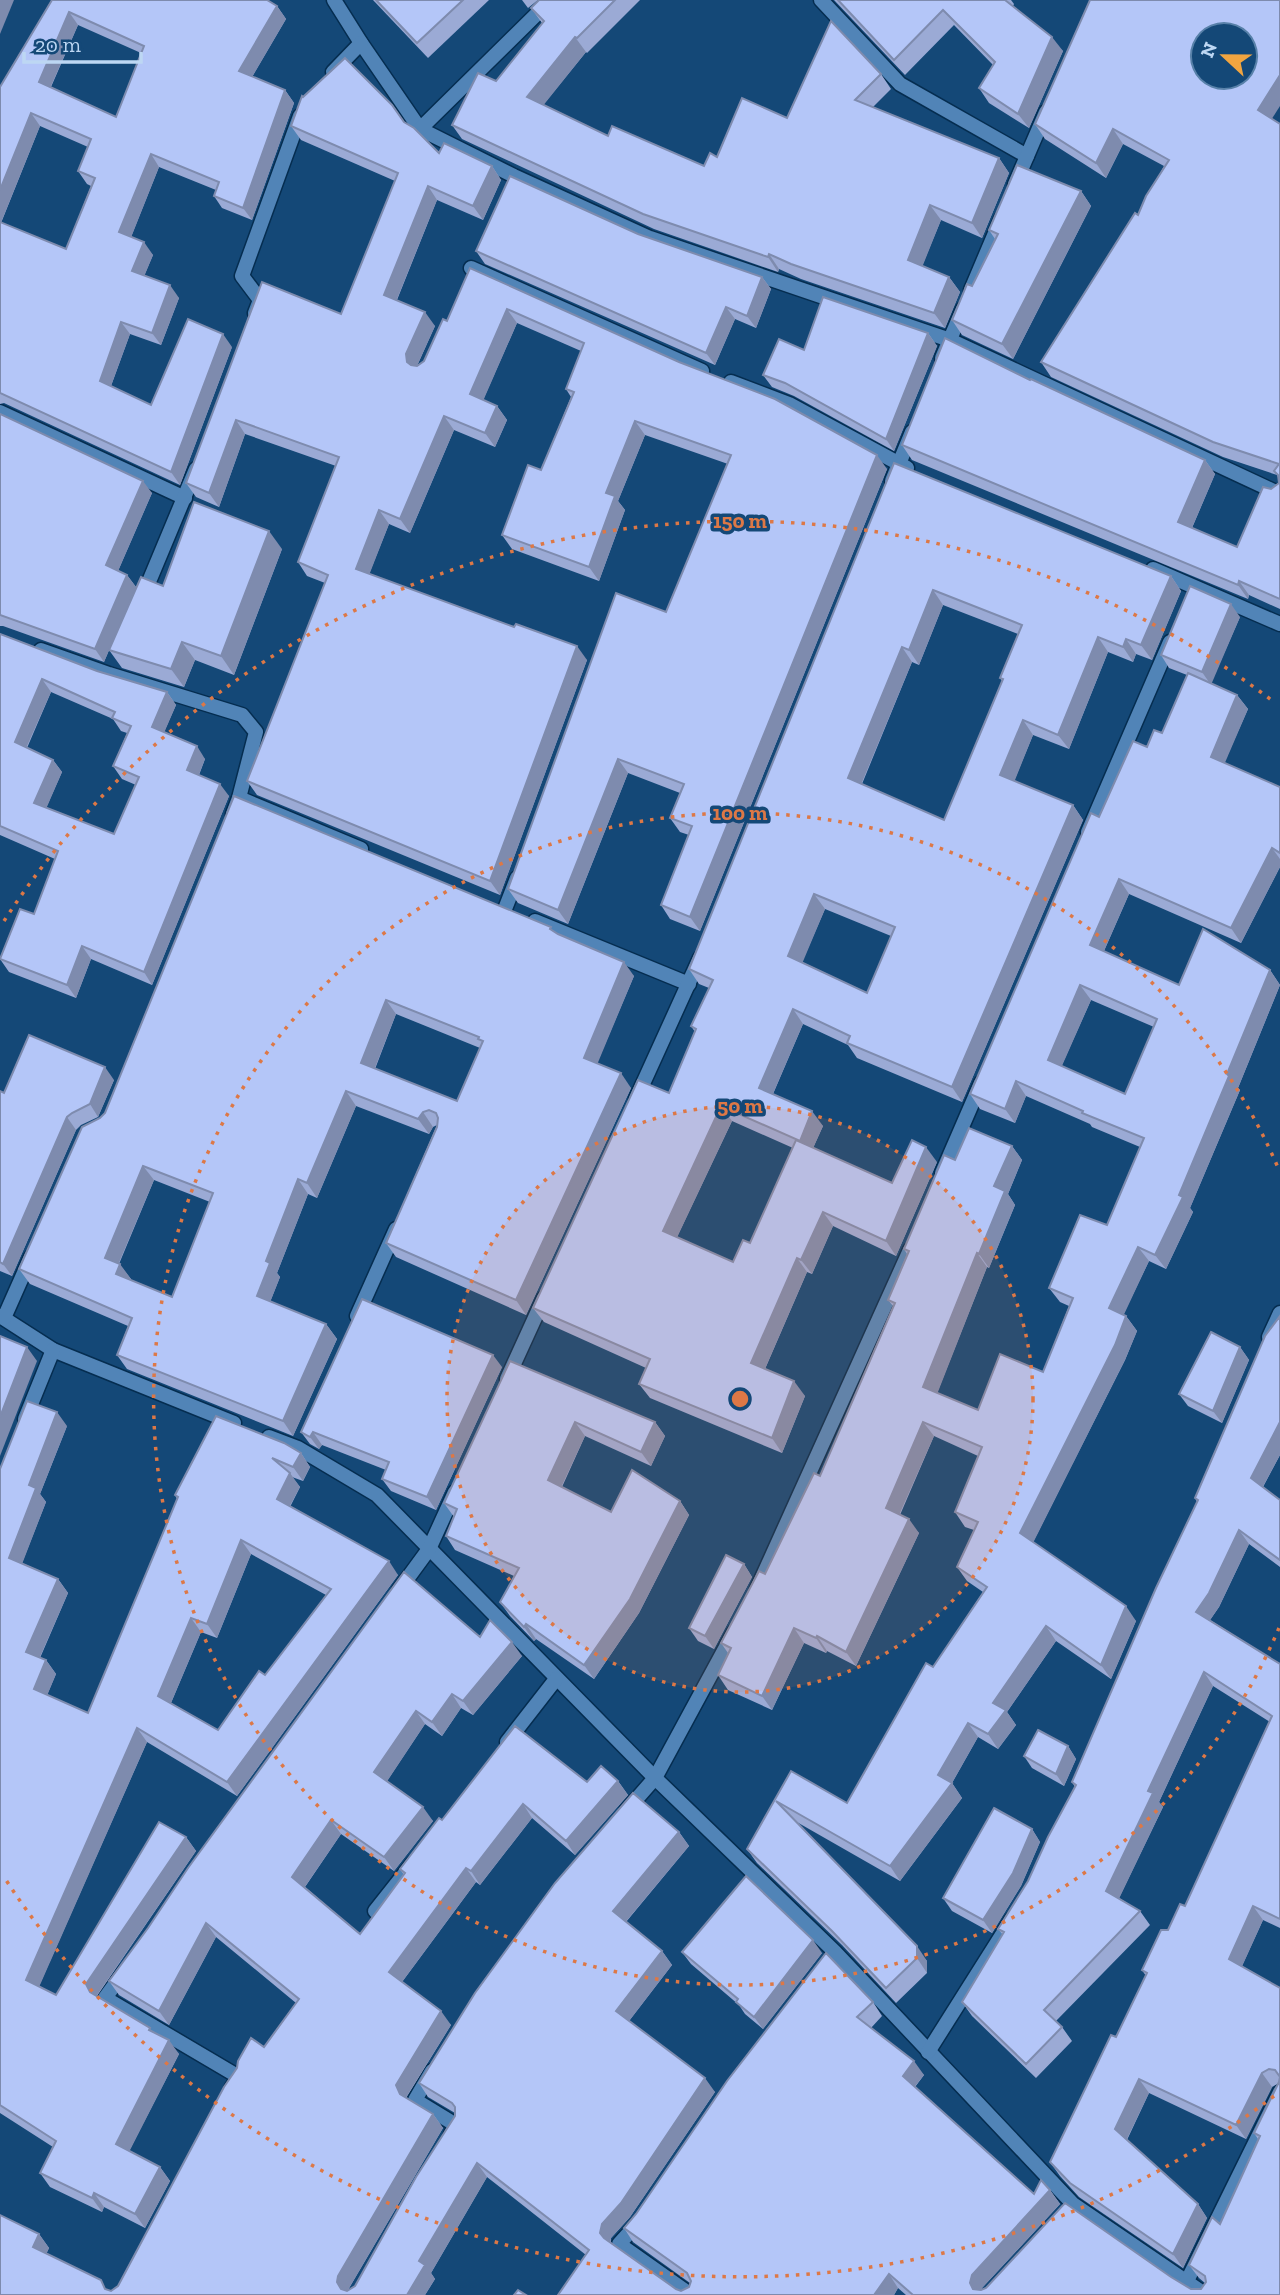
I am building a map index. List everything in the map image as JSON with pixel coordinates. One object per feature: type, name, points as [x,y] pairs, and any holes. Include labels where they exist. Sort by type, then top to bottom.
[{"type":"street","points":[[334,0],[420,129],[511,182],[650,238],[950,340],[1280,494]]},
{"type":"street","points":[[420,129],[551,0]]},
{"type":"street","points":[[821,0],[900,84],[1027,156]]},
{"type":"street","points":[[323,83],[361,43]]},
{"type":"street","points":[[934,377],[1053,96]]},
{"type":"street","points":[[250,324],[260,300],[242,276],[304,102]]},
{"type":"street","points":[[471,268],[692,368],[789,404],[899,465],[924,475]]},
{"type":"street","points":[[0,412],[184,498]]},
{"type":"street","points":[[888,490],[919,415]]},
{"type":"street","points":[[136,611],[199,461]]},
{"type":"street","points":[[1142,565],[1191,592],[1280,624]]},
{"type":"street","points":[[1084,842],[1177,624]]},
{"type":"street","points":[[24,644],[112,668],[242,715],[256,732],[239,798],[229,823]]},
{"type":"street","points":[[239,798],[379,856]]},
{"type":"street","points":[[524,858],[499,907],[689,985]]},
{"type":"street","points":[[631,1110],[689,985],[704,946]]},
{"type":"street","points":[[936,1188],[985,1073]]},
{"type":"street","points":[[349,1335],[405,1210]]},
{"type":"street","points":[[619,1819],[655,1778],[746,1610],[914,1239]]},
{"type":"street","points":[[36,1244],[2,1317],[53,1350],[253,1430],[301,1442],[377,1495],[831,1957],[928,2052],[1069,2209],[1206,2295]]},
{"type":"street","points":[[498,1398],[550,1286]]},
{"type":"street","points":[[1263,1351],[1280,1313]]},
{"type":"street","points":[[19,1434],[53,1350]]},
{"type":"street","points":[[388,1605],[429,1549],[464,1474]]},
{"type":"street","points":[[498,1753],[556,1679]]},
{"type":"street","points":[[375,1911],[425,1848]]},
{"type":"street","points":[[928,2052],[1022,1902]]},
{"type":"street","points":[[135,1958],[105,1998],[239,2077],[226,2096]]},
{"type":"street","points":[[443,2055],[415,2100],[456,2126],[443,2146]]},
{"type":"street","points":[[1186,2283],[1280,2092]]},
{"type":"street","points":[[644,2214],[619,2244],[691,2295]]},
{"type":"building","points":[[52,0],[267,0],[277,6],[239,71],[285,90],[243,208],[214,196],[219,182],[151,154],[119,232],[144,242],[132,271],[170,285],[152,333],[121,322],[100,381],[151,405],[188,319],[223,334],[171,472],[0,393],[0,222],[66,249],[95,178],[78,171],[91,139],[31,113],[0,190],[0,87]],"holes":[[[69,12],[144,46],[116,117],[39,82]]]},
{"type":"building","points":[[376,0],[463,0],[417,43]]},
{"type":"building","points":[[539,0],[615,0],[575,37],[527,97],[608,136],[612,126],[704,166],[710,153],[717,157],[742,98],[787,118],[831,21],[881,74],[855,100],[999,158],[972,223],[930,205],[908,260],[949,277],[934,313],[769,254],[768,257],[643,214],[452,125],[478,73],[496,81],[544,21],[531,8]]},
{"type":"building","points":[[838,0],[1005,0],[1052,37],[1018,114],[979,88],[995,62],[943,10],[894,60]]},
{"type":"building","points":[[1090,0],[1280,0],[1280,75],[1258,110],[1280,124],[1280,599],[1239,581],[1238,585],[902,445],[945,338],[1205,460],[1178,522],[1237,547],[1263,487],[1271,489],[1279,483],[1278,475],[1274,471],[1279,464],[1213,442],[1041,362],[1135,213],[1138,215],[1146,196],[1169,160],[1113,129],[1096,163],[1035,124]]},
{"type":"building","points":[[345,58],[392,105],[404,122],[414,128],[439,153],[444,143],[492,166],[473,206],[428,186],[384,295],[425,312],[406,354],[407,362],[411,365],[417,366],[424,361],[443,319],[447,321],[470,268],[679,362],[775,399],[877,455],[690,917],[661,905],[692,826],[670,818],[684,784],[618,759],[558,910],[508,889],[616,593],[666,612],[731,455],[635,421],[606,493],[615,496],[589,567],[502,535],[528,465],[541,470],[574,392],[566,389],[584,343],[507,309],[470,394],[497,406],[485,433],[444,416],[400,519],[379,510],[356,569],[514,627],[516,624],[577,646],[490,881],[247,781],[328,575],[298,562],[339,457],[236,420],[209,493],[186,483],[262,282],[341,314],[398,173],[291,126],[302,96]]},
{"type":"building","points":[[1017,165],[1081,191],[1002,344],[952,320],[967,284],[972,286],[998,234],[989,230]]},
{"type":"building","points":[[510,176],[638,234],[762,277],[747,316],[726,307],[706,353],[476,251]]},
{"type":"building","points":[[823,297],[928,333],[886,439],[785,383],[763,375],[779,339],[804,350]]},
{"type":"building","points":[[0,414],[143,481],[106,565],[127,575],[95,649],[0,615]]},
{"type":"building","points":[[894,463],[1171,576],[1141,645],[1126,639],[1123,647],[1098,637],[1058,735],[1023,720],[1000,775],[1073,805],[952,1087],[847,1043],[850,1036],[793,1009],[759,1088],[812,1111],[800,1141],[721,1106],[663,1231],[733,1262],[743,1240],[750,1243],[796,1140],[892,1183],[912,1140],[926,1147],[886,1241],[823,1212],[801,1260],[797,1258],[751,1363],[794,1381],[772,1438],[639,1384],[650,1359],[533,1308],[638,1080],[669,1093],[696,1029],[691,1026],[713,980],[689,969]],"holes":[[[933,590],[1022,625],[1000,678],[1003,679],[944,820],[848,778],[902,647],[909,650]],[[814,894],[895,927],[867,993],[788,956]]]},
{"type":"building","points":[[194,502],[269,531],[221,656],[182,642],[171,669],[109,650],[141,577],[163,586]]},
{"type":"building","points":[[1190,586],[1231,604],[1202,672],[1161,655]]},
{"type":"building","points":[[0,634],[97,671],[167,692],[152,727],[197,746],[187,770],[220,784],[144,972],[82,946],[67,985],[0,959],[20,909],[34,914],[58,851],[0,826]],"holes":[[[42,679],[115,712],[112,718],[131,726],[113,766],[139,777],[114,834],[34,803],[53,760],[15,742]]]},
{"type":"building","points":[[1188,673],[1237,695],[1211,757],[1280,787],[1280,853],[1272,848],[1231,928],[1119,879],[1090,945],[1179,985],[1203,929],[1270,970],[1179,1195],[1183,1197],[1155,1255],[1138,1247],[1109,1308],[1126,1316],[1115,1345],[1020,1533],[1126,1606],[1101,1665],[1046,1626],[993,1703],[1006,1710],[988,1734],[968,1723],[938,1775],[952,1783],[890,1866],[776,1801],[917,1946],[917,1958],[886,1988],[832,1931],[747,1849],[791,1771],[847,1803],[926,1663],[933,1667],[987,1587],[957,1567],[978,1522],[955,1512],[982,1447],[923,1422],[886,1508],[909,1519],[846,1652],[817,1636],[816,1638],[794,1628],[762,1696],[718,1675],[731,1648],[721,1643],[759,1571],[765,1574],[814,1473],[820,1476],[895,1303],[888,1300],[909,1251],[904,1249],[944,1155],[955,1160],[969,1128],[1012,1146],[994,1186],[1005,1191],[923,1387],[978,1410],[1000,1354],[1043,1372],[1073,1298],[1049,1288],[1080,1215],[1107,1225],[1144,1138],[1082,1113],[1083,1111],[1016,1081],[1005,1109],[970,1094],[1091,813],[1099,817],[1133,741],[1147,747],[1154,730],[1162,733]],"holes":[[[1080,985],[1157,1019],[1125,1094],[1048,1060]]]},
{"type":"building","points":[[234,796],[551,927],[550,929],[558,934],[624,962],[584,1058],[621,1073],[516,1300],[386,1243],[437,1127],[438,1118],[436,1113],[429,1110],[423,1112],[418,1119],[346,1091],[307,1183],[298,1179],[266,1261],[270,1263],[257,1296],[326,1324],[283,1421],[117,1355],[132,1318],[19,1269],[82,1127],[105,1113]],"holes":[[[386,1000],[479,1037],[478,1039],[483,1041],[457,1101],[361,1063]],[[143,1166],[213,1193],[172,1297],[116,1274],[120,1264],[105,1258]]]},
{"type":"building","points":[[29,1035],[105,1067],[90,1104],[67,1117],[3,1264],[0,1262],[0,1091],[4,1093]]},
{"type":"building","points":[[362,1299],[493,1355],[427,1497],[382,1479],[389,1462],[313,1432],[310,1437],[301,1432]]},
{"type":"building","points":[[1280,1316],[1280,1422],[1251,1478],[1280,1500],[1280,1560],[1239,1530],[1209,1593],[1196,1612],[1280,1664],[1280,1919],[1253,1906],[1229,1959],[1280,1988],[1280,2077],[1275,2070],[1269,2069],[1262,2073],[1236,2125],[1139,2079],[1115,2129],[1198,2204],[1173,2254],[1070,2183],[1050,2162],[1111,2035],[1116,2037],[1147,1973],[1142,1970],[1161,1930],[1168,1930],[1180,1904],[1185,1906],[1272,1716],[1204,1672],[1148,1791],[1153,1793],[1106,1891],[1140,1911],[1044,2010],[1062,2027],[1026,2064],[962,2002],[1004,1932],[998,1929],[1028,1881],[1076,1785],[1072,1782],[1156,1588],[1198,1500],[1195,1498],[1265,1336]]},
{"type":"building","points":[[1211,1332],[1240,1347],[1213,1411],[1179,1394]]},
{"type":"building","points":[[0,1336],[27,1347],[0,1417]]},
{"type":"building","points":[[510,1361],[655,1422],[641,1452],[575,1422],[548,1480],[611,1512],[632,1470],[680,1501],[630,1599],[584,1665],[526,1624],[524,1627],[500,1602],[519,1568],[446,1536],[457,1509],[444,1503]]},
{"type":"building","points":[[27,1401],[57,1412],[29,1485],[36,1488],[9,1558],[58,1579],[26,1652],[46,1660],[34,1689],[88,1713],[178,1497],[175,1495],[216,1416],[284,1443],[301,1453],[293,1467],[272,1458],[290,1473],[277,1499],[389,1561],[227,1782],[137,1728],[26,1980],[56,1995],[159,1822],[186,1837],[86,1984],[90,1992],[169,2040],[116,2144],[160,2167],[135,2214],[94,2193],[92,2198],[40,2173],[56,2141],[0,2105],[0,1469]],"holes":[[[241,1540],[331,1589],[265,1675],[259,1671],[218,1730],[158,1696],[191,1618],[207,1624]]]},
{"type":"building","points":[[726,1555],[744,1564],[705,1636],[689,1628]]},
{"type":"building","points":[[404,1572],[480,1637],[490,1620],[512,1642],[463,1701],[452,1694],[432,1722],[416,1711],[374,1772],[423,1807],[384,1857],[331,1820],[292,1877],[360,1934],[405,1873],[400,1869],[515,1726],[587,1782],[601,1766],[618,1781],[566,1841],[523,1804],[471,1871],[466,1868],[389,1972],[441,2011],[396,2085],[400,2094],[433,2114],[338,2276],[337,2282],[341,2289],[347,2291],[355,2286],[416,2177],[455,2116],[452,2103],[419,2083],[475,1993],[555,1883],[633,1793],[679,1832],[613,1911],[662,1951],[616,2011],[705,2078],[621,2203],[602,2224],[600,2233],[676,2289],[681,2291],[689,2287],[691,2281],[687,2273],[624,2228],[727,2081],[826,1953],[873,2002],[857,2017],[914,2061],[903,2076],[1034,2194],[1041,2180],[1050,2190],[972,2275],[970,2283],[973,2289],[986,2288],[1065,2203],[1171,2277],[1191,2289],[1201,2289],[1206,2282],[1205,2276],[1189,2265],[1212,2217],[1220,2224],[1260,2136],[1254,2133],[1280,2077],[1280,2295],[913,2295],[889,2274],[874,2295],[558,2295],[589,2250],[477,2163],[419,2261],[425,2265],[407,2295],[0,2295],[0,2215],[39,2234],[33,2247],[101,2280],[105,2289],[111,2291],[118,2286],[251,2038],[264,2047],[299,1999],[206,1923],[159,2011],[109,1981]]},
{"type":"building","points":[[1038,1730],[1068,1746],[1056,1774],[1024,1756]]},
{"type":"building","points":[[994,1808],[1032,1829],[1013,1873],[983,1920],[943,1898]]},
{"type":"building","points":[[746,1876],[813,1940],[754,2017],[736,2002],[738,1999],[682,1952]]}]
